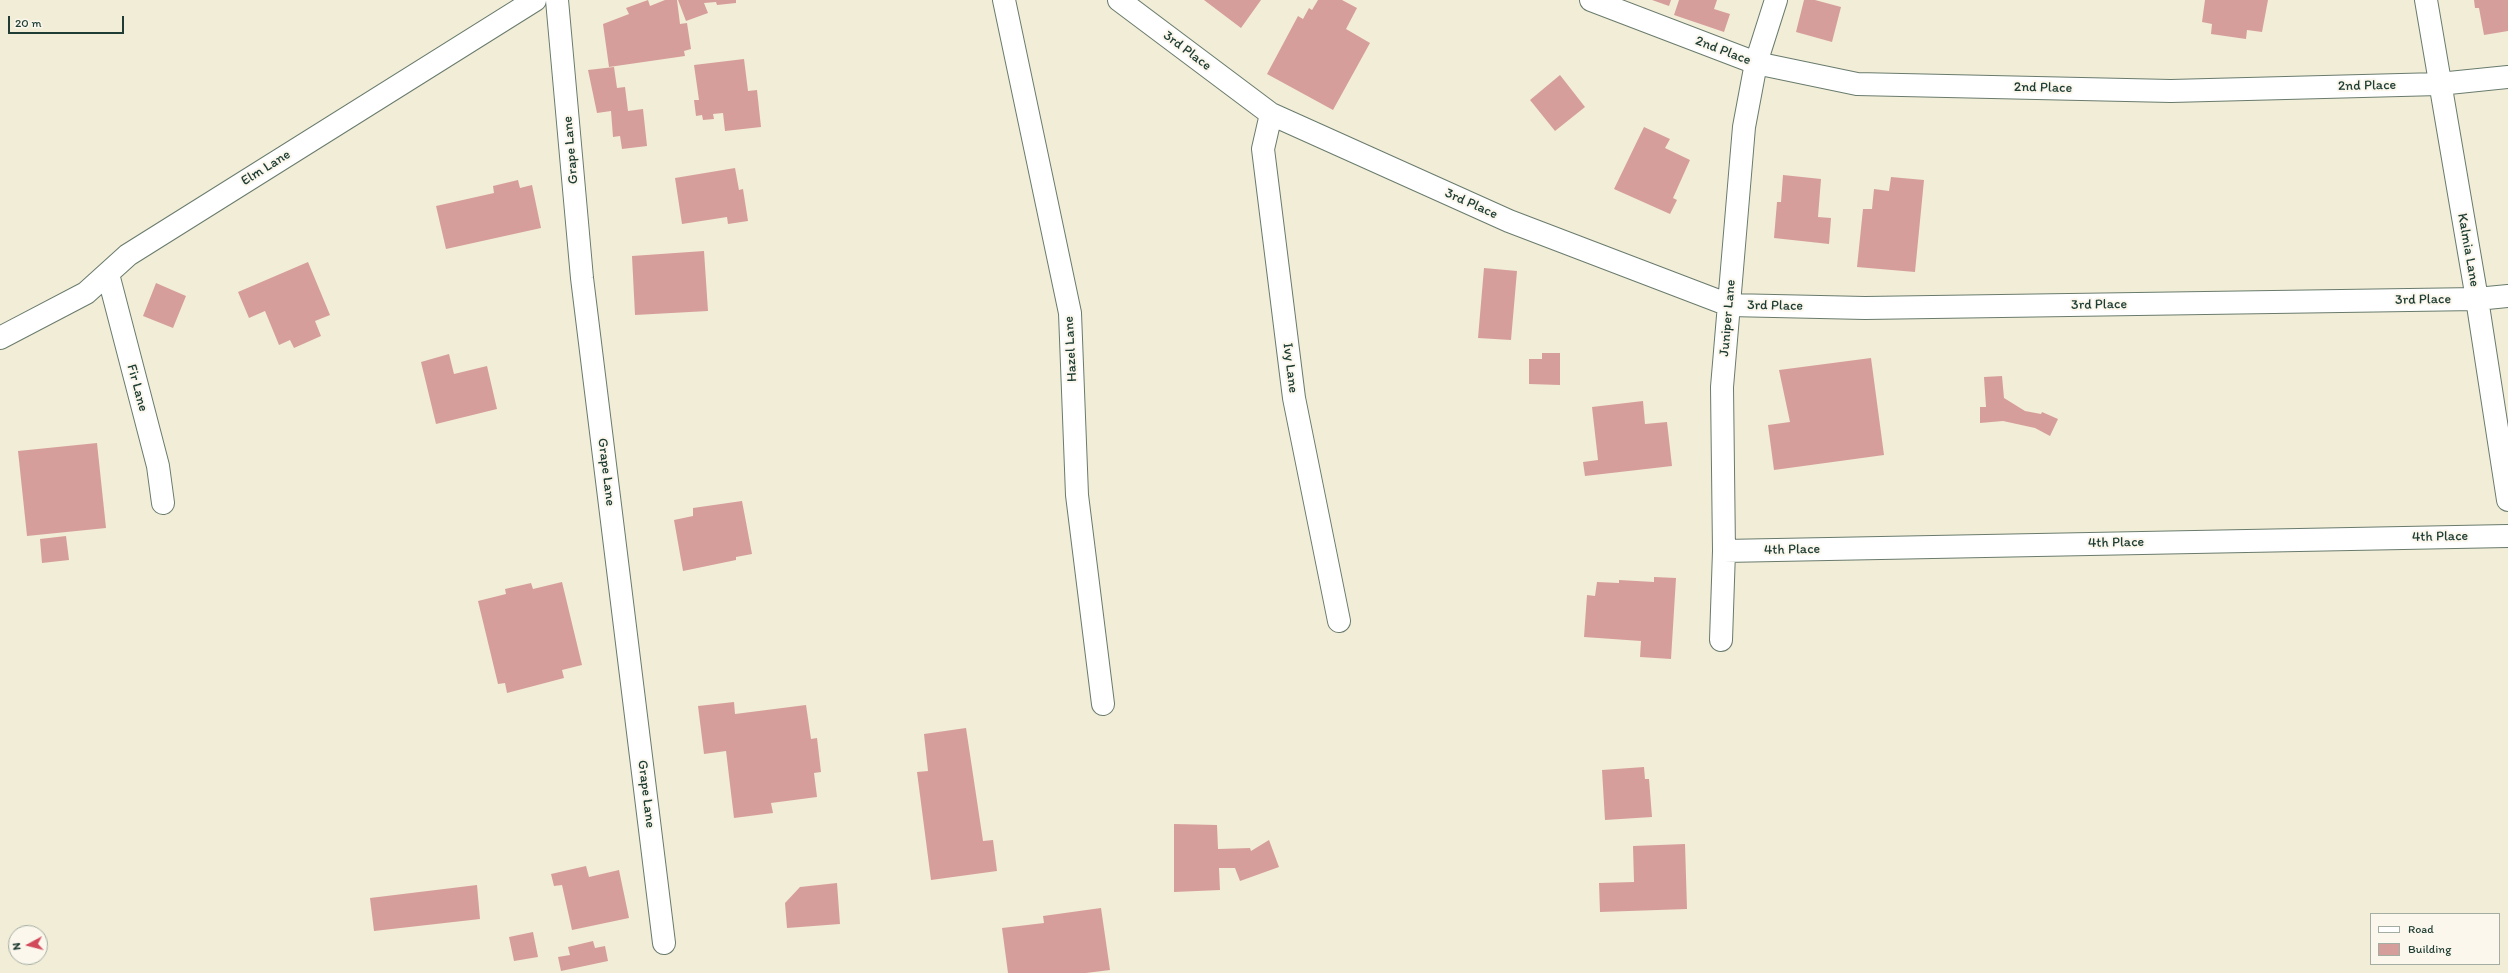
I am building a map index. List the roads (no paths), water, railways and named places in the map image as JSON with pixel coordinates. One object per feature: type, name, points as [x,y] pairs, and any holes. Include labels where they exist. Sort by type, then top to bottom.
[{"type":"street","name":"Elm Lane","points":[[0,338],[86,293],[128,255],[535,0]]},
{"type":"street","name":"Grape Lane","points":[[557,0],[582,278],[664,943]]},
{"type":"street","name":"Hazel Lane","points":[[1004,0],[1070,314],[1077,495],[1103,704]]},
{"type":"street","name":"3rd Place","points":[[1119,0],[1271,114],[1509,221],[1729,305],[1865,308],[2477,299],[2508,296]]},
{"type":"street","name":"2nd Place","points":[[1591,0],[1756,63],[1857,84],[2171,91],[2440,84],[2508,77]]},
{"type":"street","name":"Juniper Lane","points":[[1721,640],[1724,551],[1722,387],[1744,127],[1756,63],[1776,0]]},
{"type":"street","name":"Kalmia Lane","points":[[2426,0],[2477,299],[2508,500]]},
{"type":"street","name":"Ivy Lane","points":[[1271,114],[1263,149],[1294,398],[1339,621]]},
{"type":"street","name":"Fir Lane","points":[[108,274],[158,466],[163,503]]},
{"type":"street","name":"4th Place","points":[[1724,551],[2508,536]]}]
